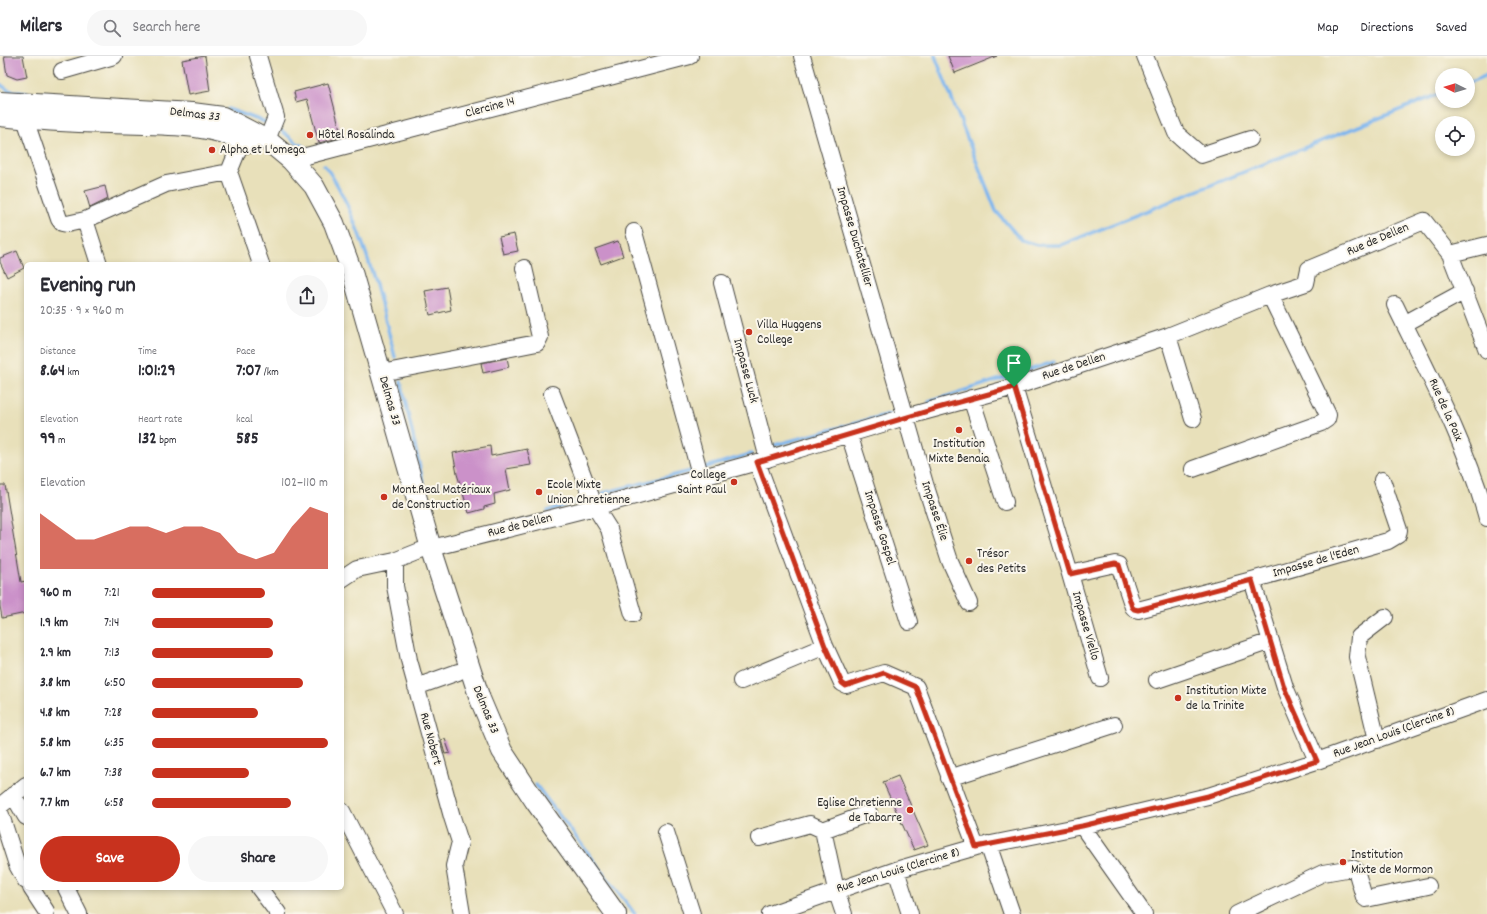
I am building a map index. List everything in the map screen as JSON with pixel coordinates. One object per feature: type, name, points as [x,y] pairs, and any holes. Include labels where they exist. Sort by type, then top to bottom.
[{"type":"main road","name":"Delmas 33","points":[[3,104],[192,113],[223,118],[267,140],[291,160],[314,186],[334,222],[352,272],[381,373],[425,550],[458,672],[468,702],[492,755],[544,836],[601,914]]},
{"type":"main road","name":"Delmas 33","points":[[3,104],[25,119],[191,126],[210,129],[242,140],[257,148],[280,166],[303,191],[323,227],[335,262]]},
{"type":"main road","name":"Delmas 33","points":[[344,289],[425,550],[459,638],[480,699],[502,752],[535,801],[616,914]]},
{"type":"street","points":[[62,71],[114,56]]},
{"type":"street","points":[[258,56],[276,118],[267,140]]},
{"type":"street","name":"Clercine 14","points":[[291,160],[690,56]]},
{"type":"street","name":"Impasse Duchatellier","points":[[802,56],[905,418]]},
{"type":"street","points":[[1145,56],[1176,133],[1201,155],[1250,139]]},
{"type":"street","points":[[25,119],[59,219],[62,223],[66,224],[85,220],[166,184],[229,172]]},
{"type":"street","points":[[242,140],[229,172],[260,262]]},
{"type":"street","points":[[85,220],[98,262]]},
{"type":"street","name":"Rue de Dellen","points":[[344,578],[358,569],[395,561],[425,550],[596,507],[701,478],[971,398],[1014,387],[1168,336],[1270,295],[1306,283],[1309,269],[1424,220],[1450,254]]},
{"type":"street","points":[[634,232],[701,478]]},
{"type":"street","points":[[1487,245],[1450,254],[1487,350]]},
{"type":"street","points":[[381,373],[537,343],[540,337],[524,268]]},
{"type":"street","name":"Impasse Luck","points":[[722,283],[762,460],[825,646],[844,685],[846,686],[884,673],[916,687],[950,778]]},
{"type":"street","points":[[1404,324],[1465,291]]},
{"type":"street","points":[[1193,469],[1321,423],[1327,419],[1328,415],[1270,295]]},
{"type":"street","name":"Rue de la Paix","points":[[1395,305],[1438,390],[1478,485],[1487,518]]},
{"type":"street","points":[[1168,336],[1193,419]]},
{"type":"street","points":[[1014,387],[1070,574]]},
{"type":"street","points":[[552,394],[596,507],[609,529],[633,614]]},
{"type":"street","points":[[971,398],[1006,502]]},
{"type":"street","name":"Impasse Élie","points":[[905,418],[950,561],[969,602]]},
{"type":"street","name":"Impasse Gospel","points":[[849,434],[909,622]]},
{"type":"street","name":"Impasse de l'Eden","points":[[1070,574],[1115,564],[1119,565],[1132,607],[1138,610],[1388,542],[1398,535],[1399,530],[1382,480]]},
{"type":"street","name":"Rue Nobert","points":[[395,561],[395,586],[409,660],[460,842],[454,866],[462,914]]},
{"type":"street","name":"Impasse Viello","points":[[1070,574],[1100,678]]},
{"type":"street","points":[[1252,580],[1284,687],[1317,761]]},
{"type":"street","points":[[1377,740],[1357,657],[1357,647],[1359,637],[1385,617]]},
{"type":"street","points":[[1157,680],[1271,641]]},
{"type":"street","points":[[741,681],[825,646]]},
{"type":"street","points":[[416,687],[458,672]]},
{"type":"street","name":"Rue Jean Louis (Clercine 8)","points":[[770,914],[896,870],[982,845],[1082,826],[1208,796],[1317,761],[1487,700]]},
{"type":"street","points":[[1012,914],[982,845],[950,778],[1114,725]]},
{"type":"street","points":[[0,806],[24,787]]},
{"type":"street","points":[[13,795],[24,814]]},
{"type":"street","points":[[0,812],[17,865],[24,877]]},
{"type":"street","points":[[759,838],[810,824],[823,830],[869,813]]},
{"type":"street","points":[[344,815],[395,914]]},
{"type":"street","points":[[1082,826],[1144,914]]},
{"type":"street","points":[[823,830],[836,890],[844,914]]},
{"type":"street","points":[[666,832],[692,914]]},
{"type":"street","points":[[1237,914],[1323,873],[1352,868],[1356,870],[1364,897],[1366,899],[1428,886]]},
{"type":"street","points":[[896,870],[910,914]]},
{"type":"street","points":[[32,890],[46,911]]},
{"type":"street","points":[[67,890],[79,914]]},
{"type":"street","points":[[261,890],[278,913]]},
{"type":"building","points":[[4,56],[23,56],[27,77],[17,79],[7,75]]},
{"type":"building","points":[[205,56],[210,91],[188,95],[182,60]]},
{"type":"building","points":[[948,56],[997,56],[955,73]]},
{"type":"building","points":[[328,83],[342,137],[319,143],[307,99],[296,102],[294,92]]},
{"type":"building","points":[[105,186],[108,199],[90,208],[85,191]]},
{"type":"building","points":[[514,234],[518,251],[503,254],[499,237]]},
{"type":"building","points":[[618,241],[623,256],[601,264],[595,249]]},
{"type":"building","points":[[17,251],[24,268],[7,277],[0,262],[0,258]]},
{"type":"building","points":[[447,287],[451,310],[430,315],[425,291]]},
{"type":"building","points":[[507,358],[509,367],[483,373],[481,363]]},
{"type":"building","points":[[490,446],[491,456],[527,449],[531,465],[506,469],[510,490],[494,494],[495,504],[469,513],[457,474],[453,453]]},
{"type":"building","points":[[0,485],[5,485],[21,582],[24,581],[24,613],[2,618],[0,606]]},
{"type":"building","points":[[445,739],[450,753],[445,754],[441,740]]},
{"type":"building","points":[[898,776],[928,845],[914,850],[883,782]]},
{"type":"waterway","points":[[935,56],[996,211],[1021,240],[1037,245],[1061,245],[1435,96]]},
{"type":"waterway","points":[[1475,80],[1487,75]]},
{"type":"waterway","points":[[0,84],[8,90],[30,94]]},
{"type":"waterway","points":[[228,109],[265,122]]},
{"type":"waterway","points":[[281,130],[297,143],[308,149]]},
{"type":"waterway","points":[[324,165],[340,190],[360,236],[377,287],[395,357]]},
{"type":"waterway","points":[[929,402],[1054,362]]},
{"type":"waterway","points":[[401,382],[427,500]]},
{"type":"waterway","points":[[775,445],[889,414]]},
{"type":"waterway","points":[[703,468],[751,454]]},
{"type":"waterway","points":[[603,493],[695,470]]},
{"type":"waterway","points":[[547,511],[575,502]]},
{"type":"waterway","points":[[536,785],[635,914]]},
{"type":"place","name":"Hôtel Rosalinda","points":[[310,135]]},
{"type":"place","name":"Alpha et L'omega","points":[[212,150]]},
{"type":"place","name":"Villa Huggens College","points":[[749,332]]},
{"type":"place","name":"Institution Mixte Benaia","points":[[959,430]]},
{"type":"place","name":"College Saint Paul","points":[[734,482]]},
{"type":"place","name":"Ecole Mixte Union Chretienne","points":[[539,492]]},
{"type":"place","name":"Mont.Real Matériaux de Construction","points":[[384,497]]},
{"type":"place","name":"Trésor des Petits","points":[[969,561]]},
{"type":"place","name":"Institution Mixte de la Trinite","points":[[1178,698]]},
{"type":"place","name":"Eglise Chretienne de Tabarre","points":[[910,810]]},
{"type":"place","name":"Institution Mixte de Mormon","points":[[1343,862]]},
{"type":"route","points":[[1014,387],[1070,574],[1115,564],[1119,565],[1132,607],[1138,610],[1252,580],[1284,687],[1317,761],[1208,796],[1082,826],[976,847],[916,687],[884,673],[846,686],[842,683],[825,646],[757,462],[971,398],[1014,387]]}]
